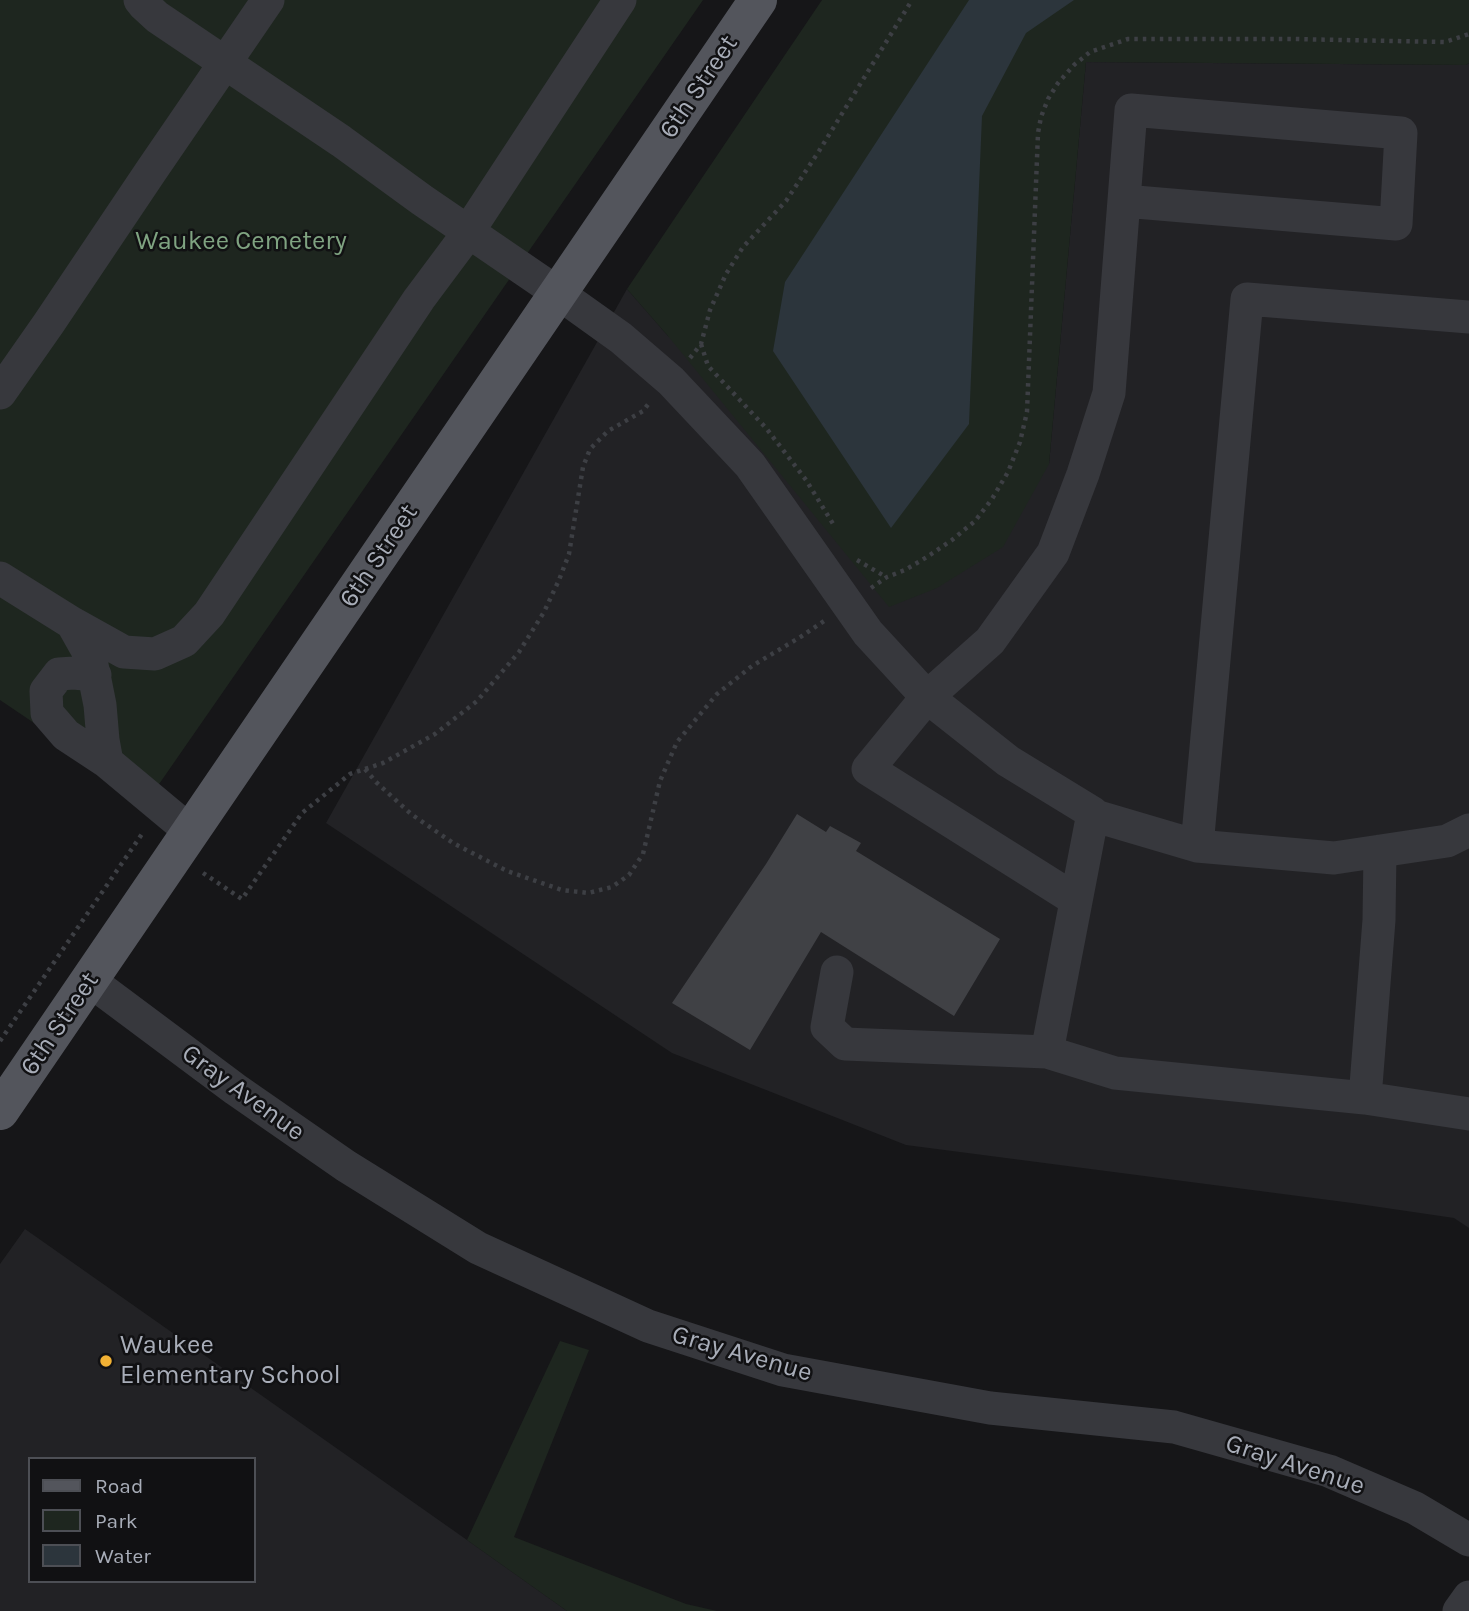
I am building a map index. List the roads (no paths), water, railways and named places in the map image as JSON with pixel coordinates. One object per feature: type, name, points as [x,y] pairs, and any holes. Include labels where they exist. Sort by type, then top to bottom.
[{"type":"main road","name":"6th Street","points":[[0,1111],[758,0]]},
{"type":"street","points":[[140,0],[157,18],[341,141],[621,338],[671,380],[750,465],[868,633],[926,697],[1008,761],[1093,815],[1197,846],[1334,858],[1447,841],[1469,830]]},
{"type":"street","points":[[0,393],[268,0]]},
{"type":"street","points":[[0,578],[124,652],[155,654],[184,641],[224,593],[419,299],[469,232],[620,0]]},
{"type":"street","points":[[1076,900],[868,769],[926,697],[990,641],[1053,553],[1083,474],[1109,393],[1131,110],[1401,133],[1396,224],[1124,201]]},
{"type":"street","points":[[1197,846],[1247,299],[1469,317]]},
{"type":"street","points":[[72,623],[90,655],[107,762]]},
{"type":"street","points":[[95,675],[59,674],[46,691],[47,713],[66,735],[107,762],[191,832]]},
{"type":"street","points":[[1047,1052],[1093,815]]},
{"type":"street","points":[[1365,1098],[1378,920],[1380,851]]},
{"type":"street","points":[[837,972],[827,1027],[845,1044],[1047,1052],[1115,1073],[1365,1098],[1469,1114]]},
{"type":"street","name":"Gray Avenue","points":[[89,980],[234,1089],[346,1166],[478,1248],[648,1326],[783,1370],[990,1408],[1174,1427],[1329,1471],[1415,1508],[1469,1540]]},
{"type":"street","points":[[1459,1611],[1469,1597]]},
{"type":"water","points":[[969,0],[1074,0],[1026,33],[982,116],[969,424],[891,528],[773,351],[785,282]]},
{"type":"place","name":"Waukee Elementary School","points":[[106,1361]]},
{"type":"park label","name":"Waukee Cemetery","points":[[241,242]]}]
